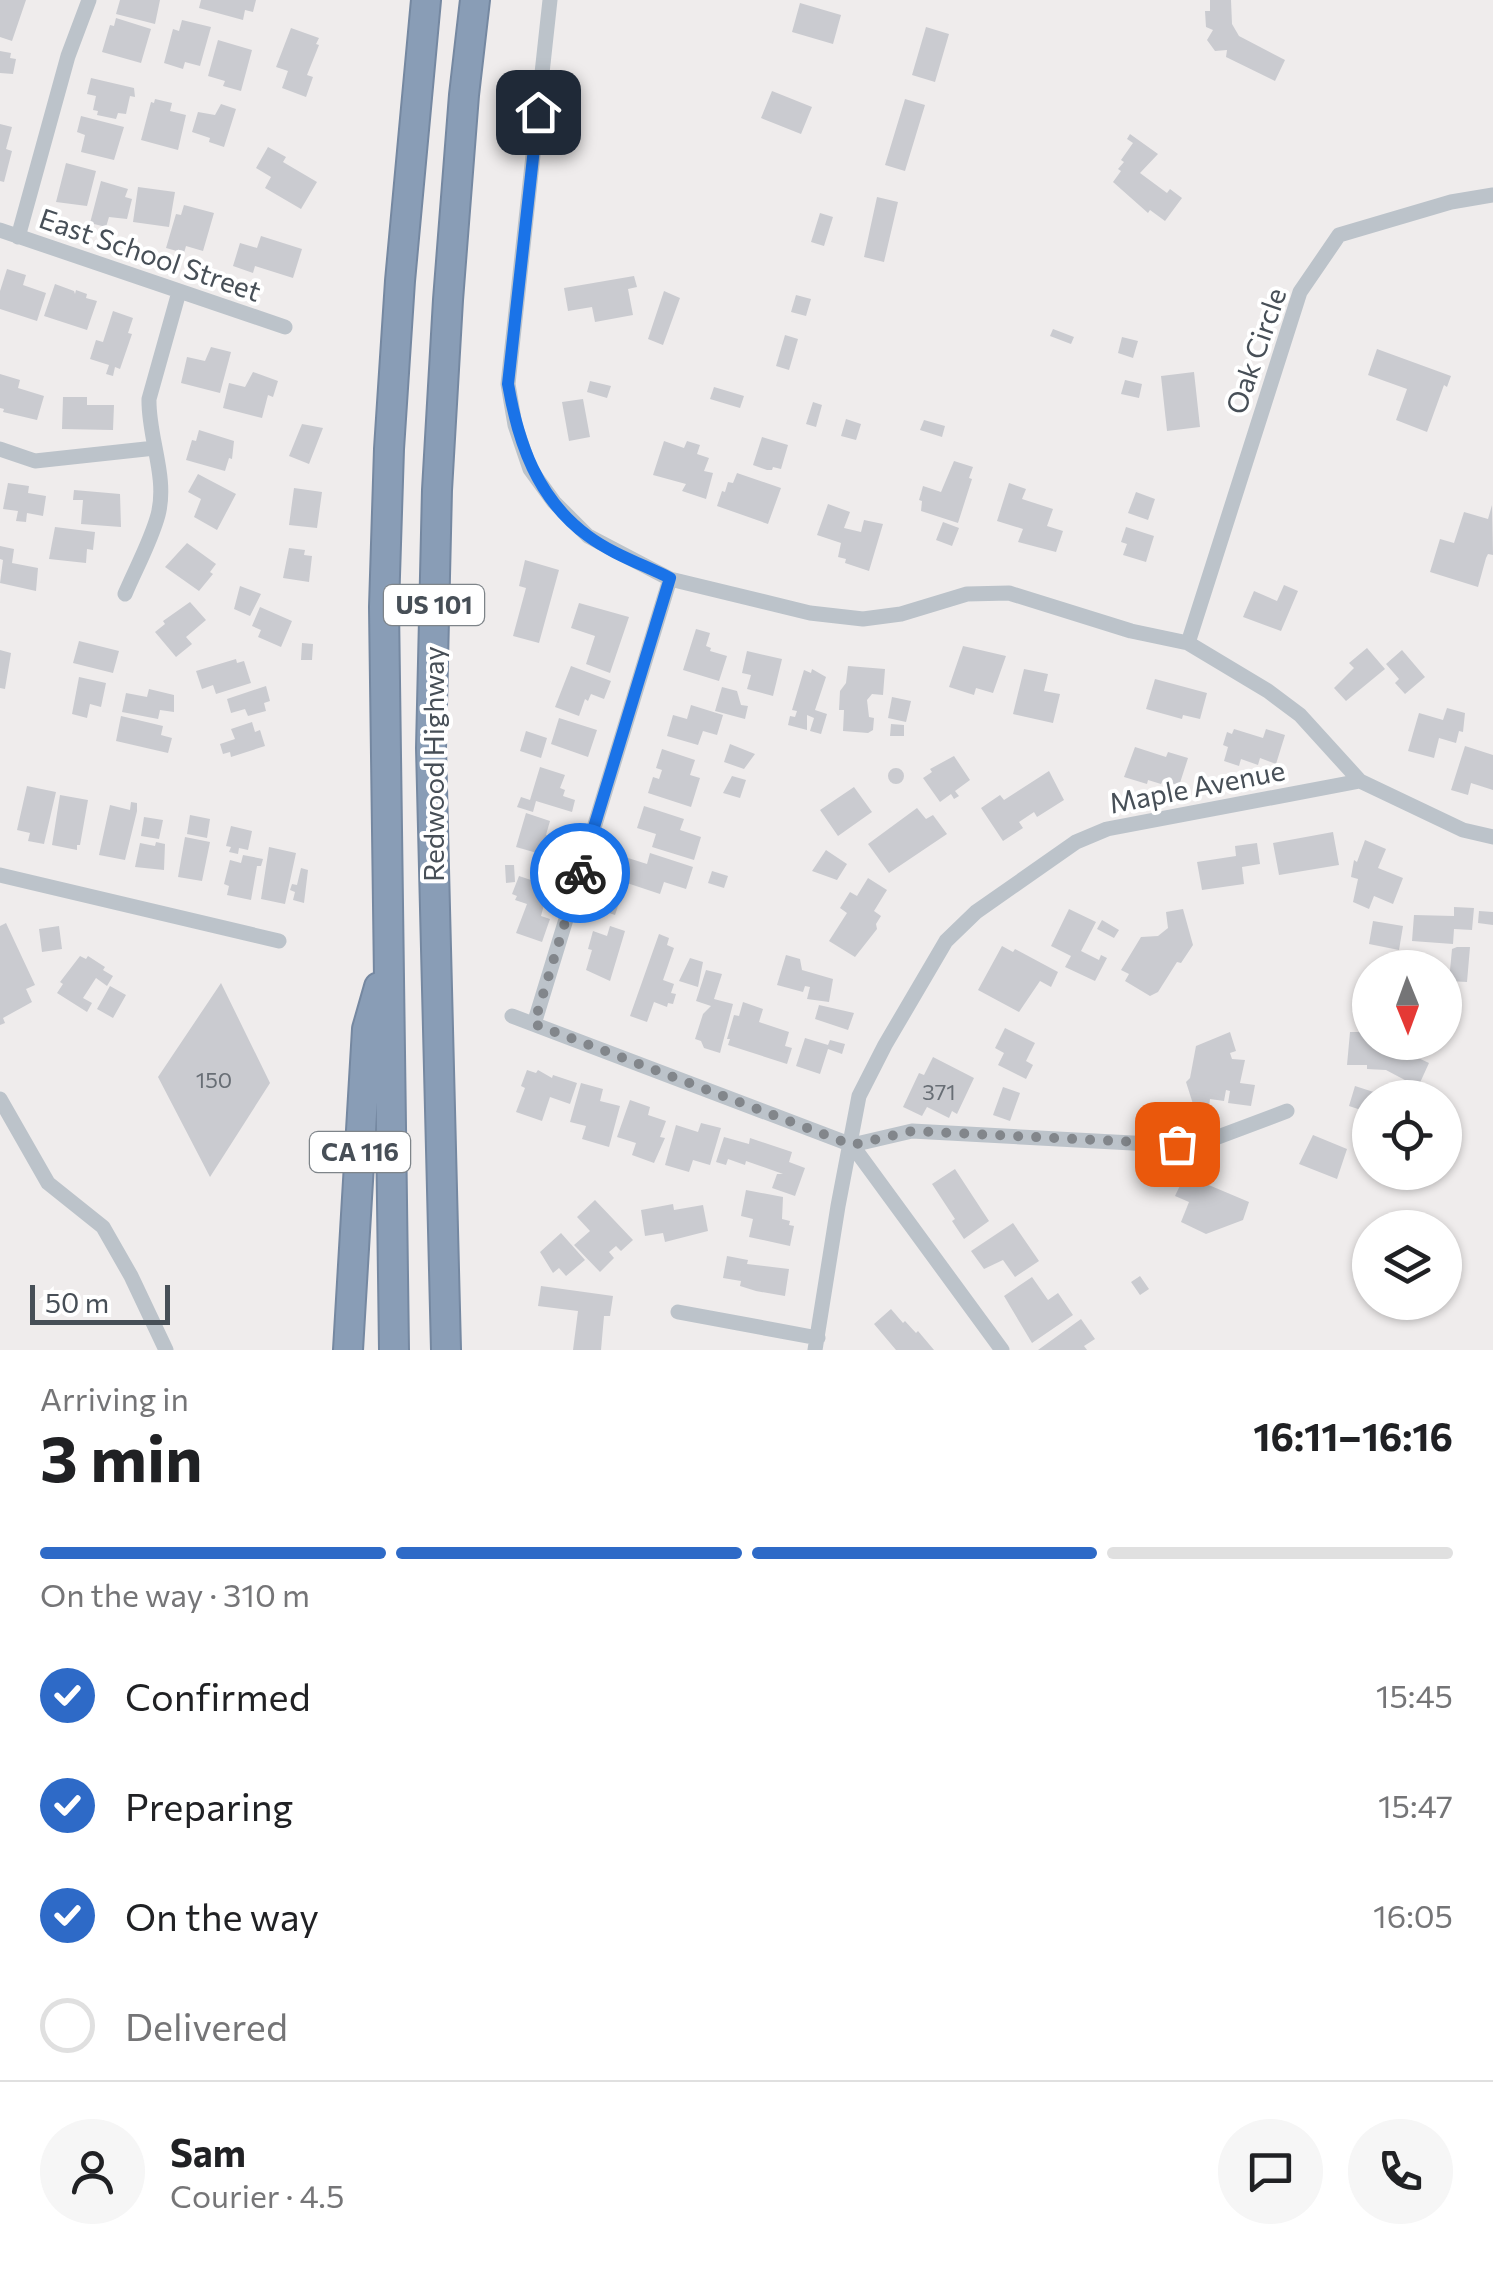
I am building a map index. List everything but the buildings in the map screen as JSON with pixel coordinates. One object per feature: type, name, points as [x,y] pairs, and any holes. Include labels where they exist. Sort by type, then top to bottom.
[{"type":"highway","name":"Redwood Highway","points":[[394,1350],[384,607],[401,262],[426,0]]},
{"type":"highway","name":"Redwood Highway","points":[[446,1350],[431,748],[437,490],[461,132],[475,0]]},
{"type":"highway","name":"CA 116","points":[[348,1350],[367,1028],[388,957]]},
{"type":"highway","points":[[442,1211],[464,1350]]},
{"type":"street","points":[[18,236],[68,56],[88,0]]},
{"type":"street","points":[[550,0],[508,384],[515,425],[530,469],[554,502],[588,536],[670,578],[810,613],[863,619],[900,614],[967,594],[1009,593],[1131,631],[1188,642],[1268,691],[1300,716],[1360,780],[1462,830],[1493,837]]},
{"type":"street","name":"Oak Circle","points":[[1188,642],[1300,292],[1339,235],[1451,202],[1493,195]]},
{"type":"street","name":"East School Street","points":[[0,230],[285,327]]},
{"type":"street","points":[[125,594],[159,513],[160,483],[149,417],[150,399],[179,292]]},
{"type":"street","points":[[0,449],[34,461],[155,448]]},
{"type":"street","points":[[534,1024],[670,578]]},
{"type":"street","name":"Maple Avenue","points":[[817,1344],[859,1096],[946,942],[976,912],[1038,867],[1076,842],[1107,829],[1360,780]]},
{"type":"street","points":[[0,875],[279,941]]},
{"type":"street","points":[[512,1016],[852,1145],[1002,1350]]},
{"type":"street","points":[[0,1099],[48,1183],[102,1227],[131,1276],[166,1350]]},
{"type":"street","points":[[852,1145],[912,1131],[1151,1144],[1202,1143],[1287,1111]]},
{"type":"street","points":[[678,1312],[817,1344]]},
{"type":"way so far","points":[[580,873],[534,1024],[852,1145],[912,1131],[1177,1144]]},
{"type":"route","points":[[538,112],[508,384],[515,425],[530,469],[554,502],[588,536],[670,578],[580,873]]}]
